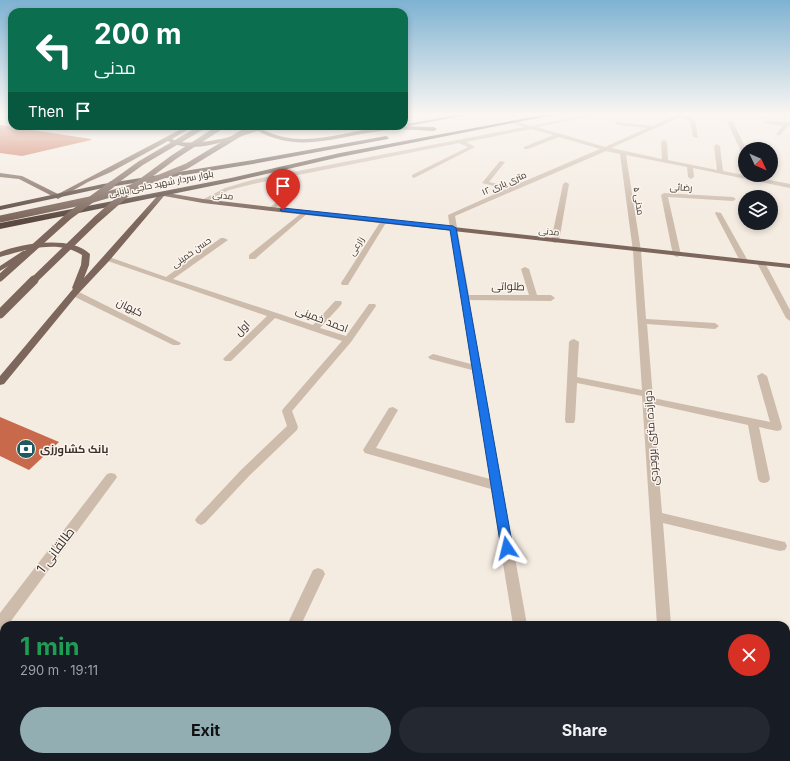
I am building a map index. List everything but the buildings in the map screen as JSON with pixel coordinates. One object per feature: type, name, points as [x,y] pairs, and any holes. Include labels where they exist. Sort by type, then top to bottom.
[{"type":"highway","name":"بلوار سردار شهید حاجی بابایی","points":[[0,208],[110,185],[326,149]]},
{"type":"highway","name":"بلوار سردار شهید حاجی بابایی","points":[[0,226],[162,194],[375,149]]},
{"type":"main road","points":[[0,175],[20,177],[58,196],[150,149]]},
{"type":"main road","points":[[0,278],[26,253],[69,216],[141,164],[167,149]]},
{"type":"main road","points":[[0,314],[67,247],[114,204],[174,156],[186,149]]},
{"type":"main road","points":[[0,219],[108,195],[147,183],[177,171],[218,149]]},
{"type":"main road","points":[[0,382],[74,294],[162,194]]},
{"type":"main road","name":"مدنی","points":[[162,194],[203,201],[453,228],[637,251],[790,266]]},
{"type":"main road","points":[[0,255],[20,249],[41,246],[58,246],[79,249],[86,254],[85,265],[74,294]]},
{"type":"main road","points":[[0,269],[26,253]]},
{"type":"street","points":[[203,201],[227,189],[252,182],[427,149]]},
{"type":"street","points":[[414,176],[469,149]]},
{"type":"street","points":[[602,149],[738,174]]},
{"type":"street","name":"۱۲ متری یاری","points":[[453,228],[451,215],[608,149]]},
{"type":"street","points":[[664,149],[665,161]]},
{"type":"street","points":[[717,149],[720,171]]},
{"type":"street","name":"مدنی ۵","points":[[623,153],[637,251]]},
{"type":"street","points":[[340,155],[368,160]]},
{"type":"street","points":[[502,162],[485,182],[513,189]]},
{"type":"street","points":[[690,166],[691,177]]},
{"type":"street","points":[[775,182],[790,186]]},
{"type":"street","points":[[554,240],[566,184]]},
{"type":"street","points":[[271,209],[295,190]]},
{"type":"street","name":"رضائی","points":[[677,255],[664,195],[733,199]]},
{"type":"street","points":[[252,257],[306,212]]},
{"type":"street","points":[[718,213],[744,261]]},
{"type":"street","name":"زارعی","points":[[345,283],[384,221]]},
{"type":"street","points":[[453,228],[519,621]]},
{"type":"street","name":"حسن خمینی","points":[[168,279],[224,240]]},
{"type":"street","name":"دوازده متری بروجردی","points":[[637,251],[664,621]]},
{"type":"street","name":"احمد خمینی","points":[[106,259],[316,328],[348,340],[287,411],[293,426],[245,473],[201,520]]},
{"type":"street","points":[[760,263],[790,318]]},
{"type":"street","points":[[525,269],[534,298]]},
{"type":"street","name":"کیهان","points":[[74,294],[176,342]]},
{"type":"street","name":"طلواتی","points":[[464,297],[551,298]]},
{"type":"street","points":[[316,328],[338,303]]},
{"type":"street","points":[[348,340],[372,306]]},
{"type":"street","name":"اول","points":[[228,359],[273,315]]},
{"type":"street","points":[[642,321],[715,326]]},
{"type":"street","points":[[570,420],[574,342]]},
{"type":"street","points":[[433,357],[476,368]]},
{"type":"street","points":[[572,379],[777,427],[762,376]]},
{"type":"street","points":[[393,410],[369,450],[497,486]]},
{"type":"street","points":[[753,422],[764,479]]},
{"type":"street","name":"طالقانی 1","points":[[2,621],[111,477]]},
{"type":"street","points":[[657,517],[780,546]]},
{"type":"street","points":[[296,621],[318,574]]},
{"type":"place","name":"بانک کشاورزی","points":[[26,449]]},
{"type":"route","points":[[283,210],[453,228],[507,548]]}]
